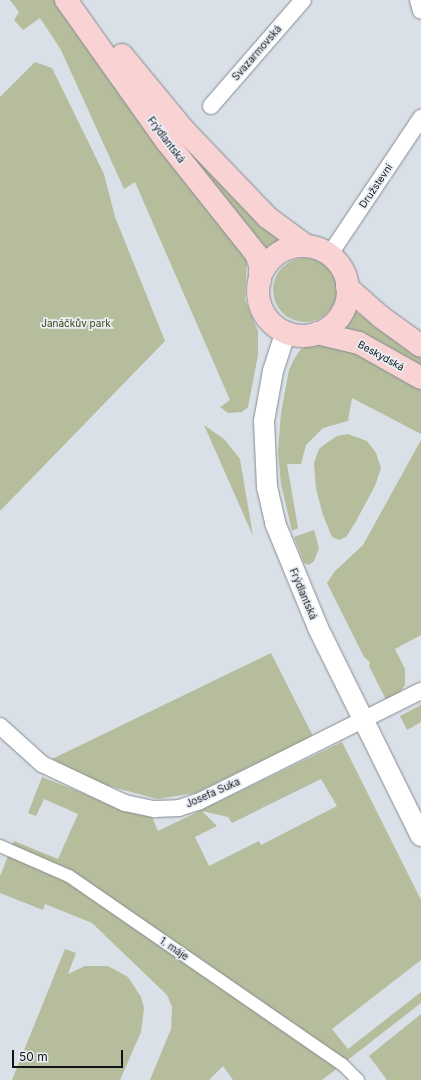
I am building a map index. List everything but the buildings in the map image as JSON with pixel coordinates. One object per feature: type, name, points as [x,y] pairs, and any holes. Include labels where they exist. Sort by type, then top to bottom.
[{"type":"main road","name":"Frýdlantská","points":[[66,0],[162,135],[256,254],[260,265],[260,280]]},
{"type":"main road","name":"Frýdlantská","points":[[84,0],[135,74],[182,130],[267,217],[305,245]]},
{"type":"main road","points":[[305,245],[330,254],[342,268],[347,287],[343,312],[332,326],[316,333],[302,335],[285,334],[271,325],[262,312],[258,296],[260,280],[275,257],[289,248],[305,245]]},
{"type":"main road","points":[[347,287],[381,317],[421,346]]},
{"type":"main road","name":"Beskydská","points":[[316,333],[359,343],[421,378]]},
{"type":"street","name":"Svazarmovská","points":[[211,106],[303,0]]},
{"type":"street","points":[[418,0],[421,11]]},
{"type":"street","name":"Družstevní","points":[[330,254],[421,118]]},
{"type":"street","name":"Frýdlantská","points":[[285,334],[272,371],[264,421],[265,467],[270,505],[284,550],[311,613],[421,836]]},
{"type":"street","name":"Josefa Suka","points":[[0,726],[42,764],[125,803],[154,809],[179,808],[200,801],[364,721],[421,691]]},
{"type":"street","name":"1. máje","points":[[0,846],[69,876],[342,1064],[358,1080]]},
{"type":"green space","points":[[10,0],[56,0],[247,260],[245,300],[258,331],[258,355],[248,407],[242,412],[228,413],[220,407],[230,400],[135,182],[124,189],[61,50],[40,18],[23,30],[14,20],[19,12]]},
{"type":"green space","name":"Janáčkův park","points":[[35,62],[52,68],[104,174],[115,217],[165,341],[0,511],[0,97]]},
{"type":"green space","points":[[180,138],[280,240],[265,251],[177,141]]},
{"type":"green space","points":[[305,258],[317,260],[328,267],[335,278],[337,290],[335,302],[328,313],[317,320],[305,322],[293,320],[282,313],[275,302],[273,290],[275,278],[282,267],[293,260]]},
{"type":"green space","points":[[355,311],[421,357],[421,368],[379,342],[345,328]]},
{"type":"green space","points":[[315,343],[333,344],[366,357],[421,390],[421,434],[352,398],[348,421],[323,428],[306,445],[301,464],[287,464],[298,528],[292,531],[281,484],[278,452],[281,413],[289,370],[294,359],[301,349]]},
{"type":"green space","points":[[204,425],[224,439],[240,459],[253,536]]},
{"type":"green space","points":[[348,434],[367,441],[376,453],[381,468],[375,486],[355,523],[346,537],[339,540],[332,537],[323,515],[316,489],[314,463],[319,449],[337,436]]},
{"type":"green space","points":[[421,440],[421,635],[395,649],[405,669],[405,685],[398,695],[386,700],[369,666],[370,662],[364,657],[327,583],[335,571],[363,545]]},
{"type":"green space","points":[[314,530],[319,548],[314,561],[309,565],[304,563],[294,537]]},
{"type":"green space","points":[[271,653],[313,736],[196,793],[157,799],[105,785],[52,759]]},
{"type":"green space","points":[[421,705],[421,722],[407,730],[400,716]]},
{"type":"green space","points":[[342,742],[421,900],[421,960],[332,1029],[348,1049],[421,992],[421,1003],[322,1080],[233,1080],[223,1066],[209,1080],[150,1080],[171,1029],[172,1007],[167,995],[92,923],[45,904],[43,910],[0,893],[0,876],[14,841],[58,859],[78,814],[44,799],[36,816],[28,813],[42,777],[105,802],[152,817],[158,831]],"holes":[[[321,779],[337,806],[261,845],[259,841],[209,866],[195,837],[217,826],[202,811],[228,817],[232,823]]]},
{"type":"green space","points":[[65,949],[76,953],[68,974],[85,966],[108,966],[128,977],[141,997],[144,1008],[141,1032],[120,1080],[12,1080]]},
{"type":"green space","points":[[421,1014],[421,1080],[387,1080],[369,1056]]}]
